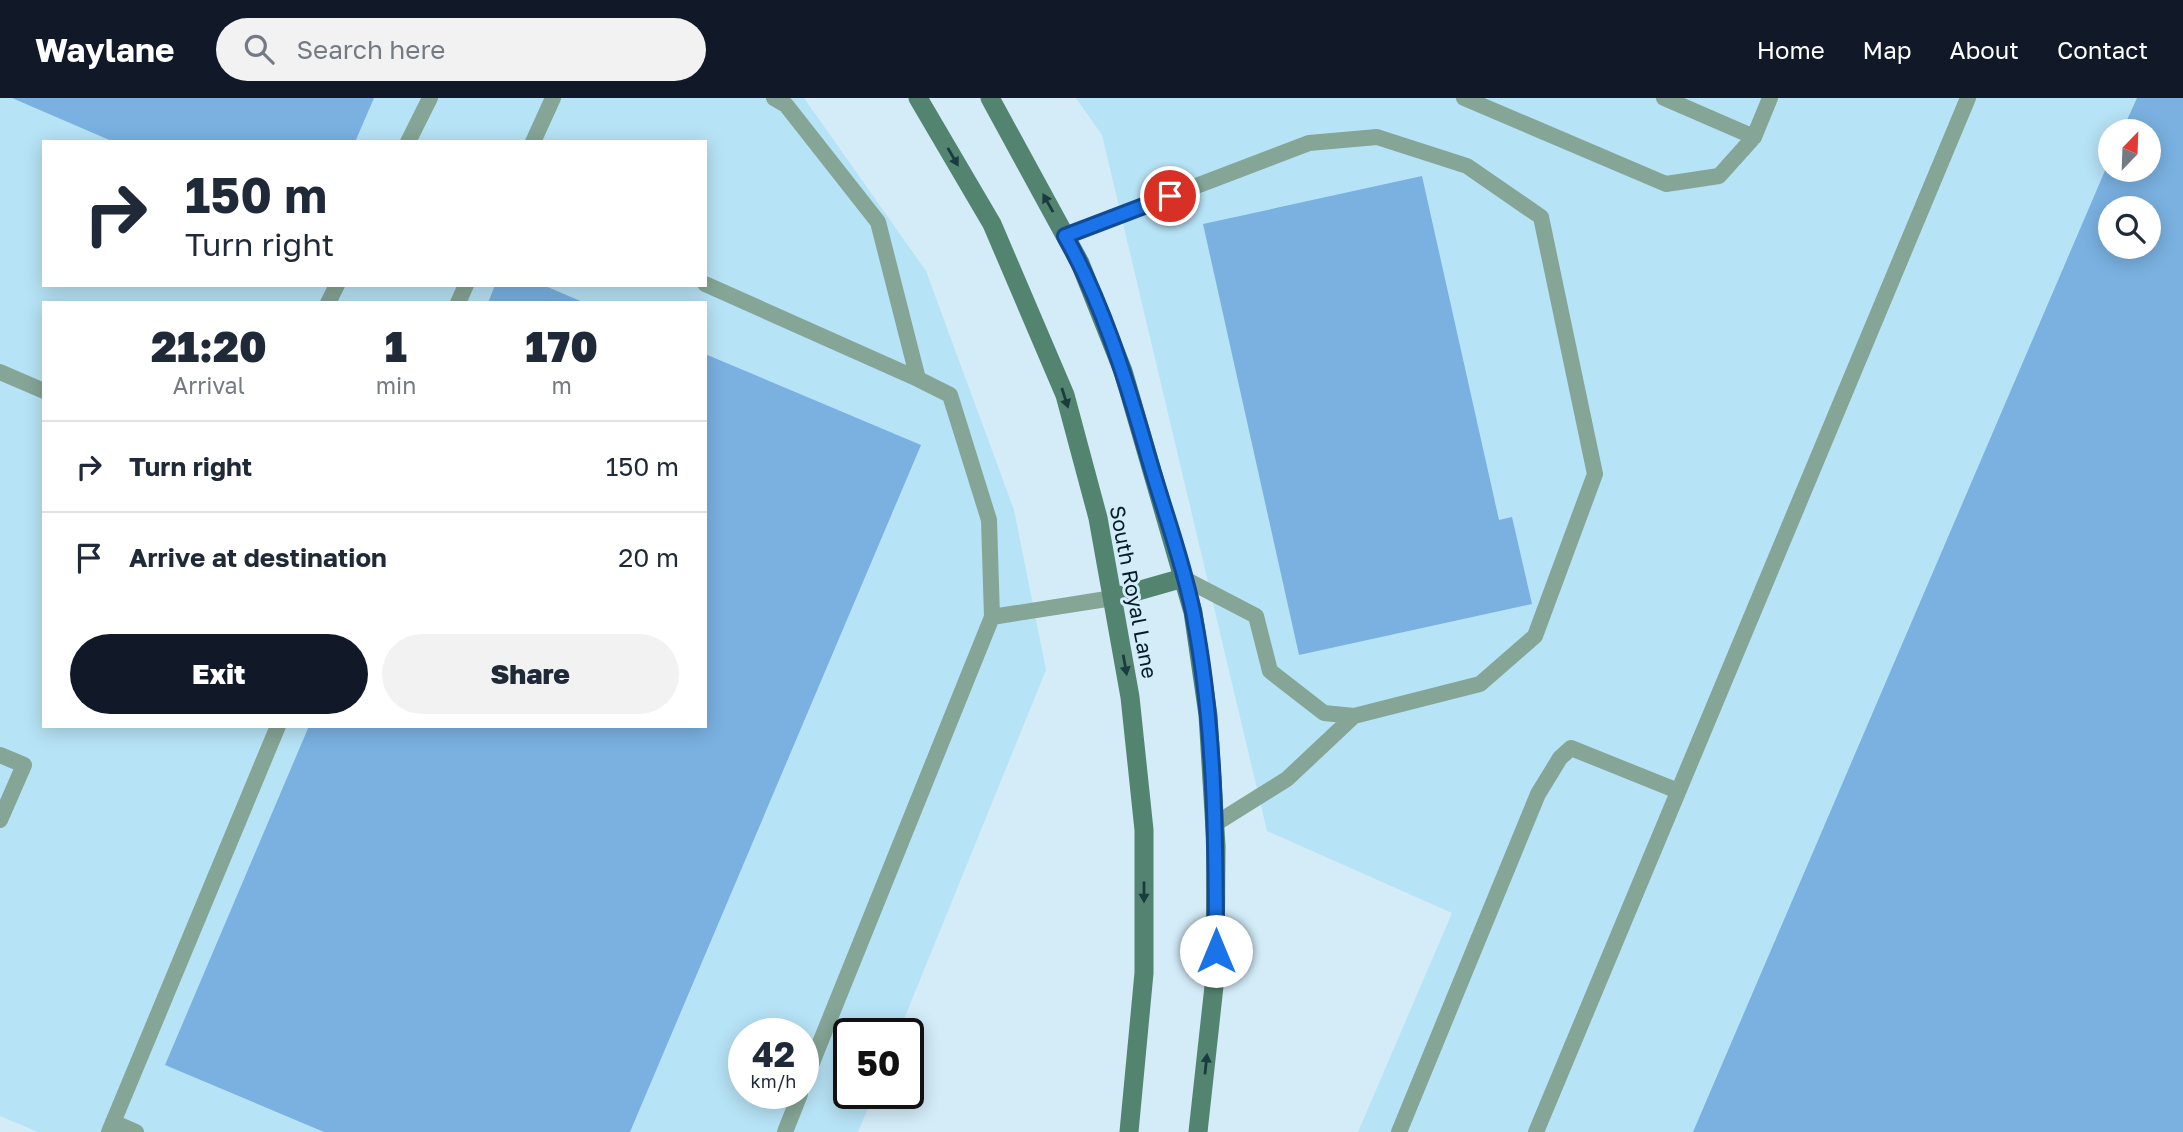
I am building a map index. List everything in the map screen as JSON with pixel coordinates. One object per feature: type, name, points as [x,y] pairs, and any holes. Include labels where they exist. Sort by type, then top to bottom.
[{"type":"main road","name":"South Royal Lane","points":[[918,98],[992,224],[1065,396],[1098,518],[1130,697],[1144,830],[1144,973],[1129,1132]]},
{"type":"main road","name":"South Royal Lane","points":[[990,98],[1080,263],[1123,372],[1193,611],[1208,715],[1215,824],[1215,977],[1198,1132]]},
{"type":"main road","points":[[1112,598],[1183,578]]},
{"type":"lane","points":[[409,140],[430,98]]},
{"type":"lane","points":[[534,140],[554,98]]},
{"type":"lane","points":[[774,98],[786,106],[878,222],[918,379]]},
{"type":"lane","points":[[1464,98],[1665,184],[1719,176],[1754,137],[1770,98]]},
{"type":"lane","points":[[1664,98],[1754,137]]},
{"type":"lane","points":[[1536,1132],[1968,98]]},
{"type":"lane","points":[[1065,236],[1309,143],[1377,137],[1467,166],[1541,217],[1595,474],[1535,636],[1480,684],[1354,716],[1324,713],[1270,671],[1256,616],[1183,578]]},
{"type":"lane","points":[[707,285],[950,395],[989,520],[992,617],[819,1046]]},
{"type":"lane","points":[[0,372],[42,390]]},
{"type":"lane","points":[[992,617],[1112,598]]},
{"type":"lane","points":[[1215,824],[1287,779],[1354,716]]},
{"type":"lane","points":[[136,1132],[111,1127],[277,728]]},
{"type":"lane","points":[[1399,1132],[1538,794],[1559,758],[1572,748],[1678,791]]},
{"type":"lane","points":[[0,755],[24,765],[0,820]]},
{"type":"lane","points":[[785,1132],[794,1109]]},
{"type":"shaded area","points":[[0,98],[804,98],[926,271],[1014,510],[1046,670],[905,1018],[833,1018],[833,1109],[868,1109],[858,1132],[38,1132],[0,1116]]},
{"type":"shaded area","points":[[1076,98],[2183,98],[2183,1132],[1358,1132],[1452,913],[1267,831],[1102,135]]},
{"type":"building","points":[[12,98],[374,98],[356,140],[109,140]]},
{"type":"building","points":[[2137,98],[2183,98],[2183,1132],[1693,1132],[2100,182],[2161,182],[2161,119],[2127,119]]},
{"type":"building","points":[[1422,176],[1499,520],[1512,517],[1532,604],[1299,655],[1203,224]]},
{"type":"building","points":[[494,287],[548,287],[580,301],[489,301]]},
{"type":"building","points":[[707,355],[921,445],[630,1132],[324,1132],[165,1065],[308,728],[707,728]]},
{"type":"route","points":[[1170,196],[1065,236],[1080,263],[1123,372],[1193,611],[1208,715],[1216,846],[1216,951]]}]
